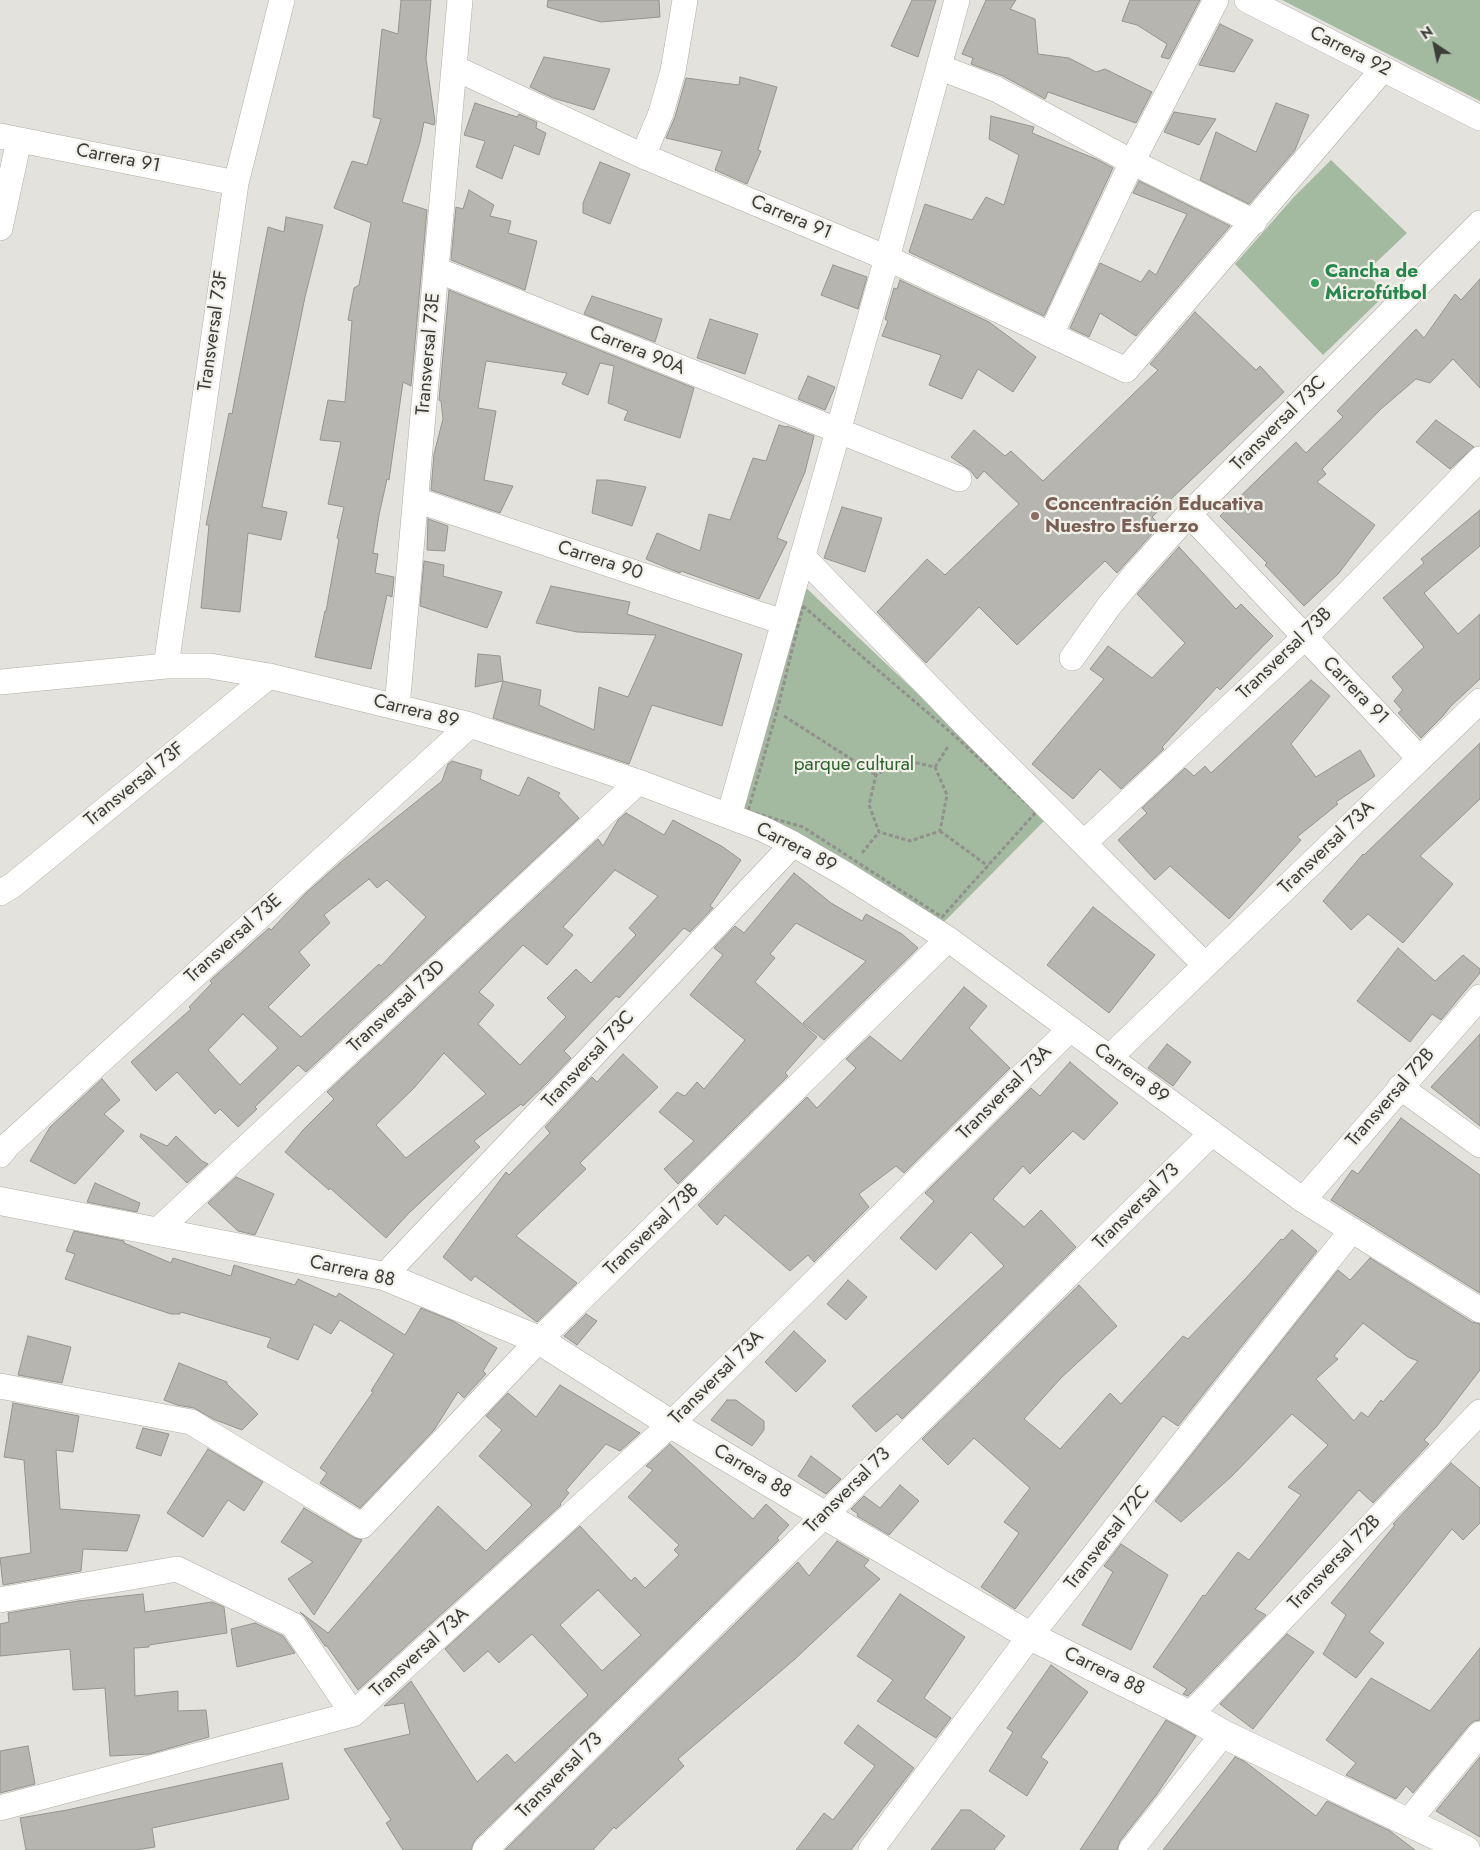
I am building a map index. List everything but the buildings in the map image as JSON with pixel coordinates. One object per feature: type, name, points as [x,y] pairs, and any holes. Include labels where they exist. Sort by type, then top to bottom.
[{"type":"street","name":"Transversal 73F","points":[[166,666],[236,183],[282,0]]},
{"type":"street","name":"Transversal 73E","points":[[397,707],[460,0]]},
{"type":"street","points":[[643,156],[661,113],[673,71],[686,0]]},
{"type":"street","points":[[729,816],[769,705],[783,622],[887,258],[957,0]]},
{"type":"street","points":[[1051,334],[1132,162],[1216,0]]},
{"type":"street","name":"Carrera 92","points":[[1247,0],[1480,118]]},
{"type":"street","points":[[939,67],[996,89],[1132,162],[1254,222],[1383,69]]},
{"type":"street","name":"Carrera 91","points":[[455,68],[643,156],[887,258],[1126,370],[1254,222]]},
{"type":"street","name":"Carrera 91","points":[[10,138],[236,183]]},
{"type":"street","points":[[0,228],[10,138]]},
{"type":"street","name":"Transversal 73C","points":[[1072,658],[1137,572],[1189,514],[1480,223]]},
{"type":"street","name":"Carrera 90A","points":[[437,270],[837,432],[959,479]]},
{"type":"street","name":"Transversal 73B","points":[[1084,843],[1304,638],[1480,459]]},
{"type":"street","name":"Carrera 90","points":[[416,500],[783,622]]},
{"type":"street","name":"Carrera 91","points":[[1189,514],[1420,759]]},
{"type":"street","points":[[802,556],[1205,965]]},
{"type":"street","name":"Carrera 89","points":[[0,682],[166,666],[210,666],[269,676],[470,725],[638,782],[729,816],[794,844],[948,939],[1303,1200],[1480,1310]]},
{"type":"street","name":"Transversal 73F","points":[[0,893],[13,885],[269,676]]},
{"type":"street","name":"Transversal 73A","points":[[1109,1058],[1480,701]]},
{"type":"street","name":"Transversal 73E","points":[[0,1155],[6,1146],[470,725]]},
{"type":"street","name":"Transversal 73D","points":[[156,1232],[638,782]]},
{"type":"street","name":"Transversal 73C","points":[[384,1276],[794,844]]},
{"type":"street","name":"Transversal 73B","points":[[0,1386],[191,1422],[362,1526],[539,1340],[948,939]]},
{"type":"street","name":"Transversal 72B","points":[[1303,1200],[1480,997]]},
{"type":"street","name":"Transversal 73A","points":[[352,1714],[671,1424],[1070,1028]]},
{"type":"street","points":[[1400,1087],[1480,1145]]},
{"type":"street","name":"Transversal 73","points":[[485,1850],[1212,1133]]},
{"type":"street","name":"Carrera 88","points":[[0,1201],[384,1276],[539,1340],[671,1424],[1030,1636],[1190,1715],[1223,1734],[1466,1850]]},
{"type":"street","name":"Transversal 72C","points":[[871,1850],[1030,1636],[1352,1230]]},
{"type":"street","name":"Transversal 72B","points":[[1190,1715],[1480,1412]]},
{"type":"street","points":[[0,1600],[177,1570],[293,1625],[352,1714],[0,1808]]},
{"type":"street","points":[[1130,1850],[1223,1734]]},
{"type":"street","points":[[1407,1823],[1480,1734]]},
{"type":"path","points":[[804,606],[955,736],[1036,812],[942,916],[803,827],[748,811],[769,705],[804,606]]},
{"type":"path","points":[[769,705],[876,775]]},
{"type":"path","points":[[904,760],[935,767],[947,795],[940,831],[910,841],[879,832],[869,805],[876,775],[904,760]]},
{"type":"path","points":[[940,831],[988,866]]},
{"type":"green space","points":[[1282,0],[1480,0],[1480,101]]},
{"type":"green space","name":"Cancha de Microfútbol","points":[[1331,160],[1407,233],[1366,272],[1386,294],[1323,355],[1235,264],[1293,198]]},
{"type":"green space","name":"parque cultural","points":[[803,585],[1048,817],[943,923],[742,812]]},
{"type":"place","name":"Cancha de Microfútbol","points":[[1315,283]]},
{"type":"place","name":"Concentración Educativa Nuestro Esfuerzo","points":[[1035,516]]}]
